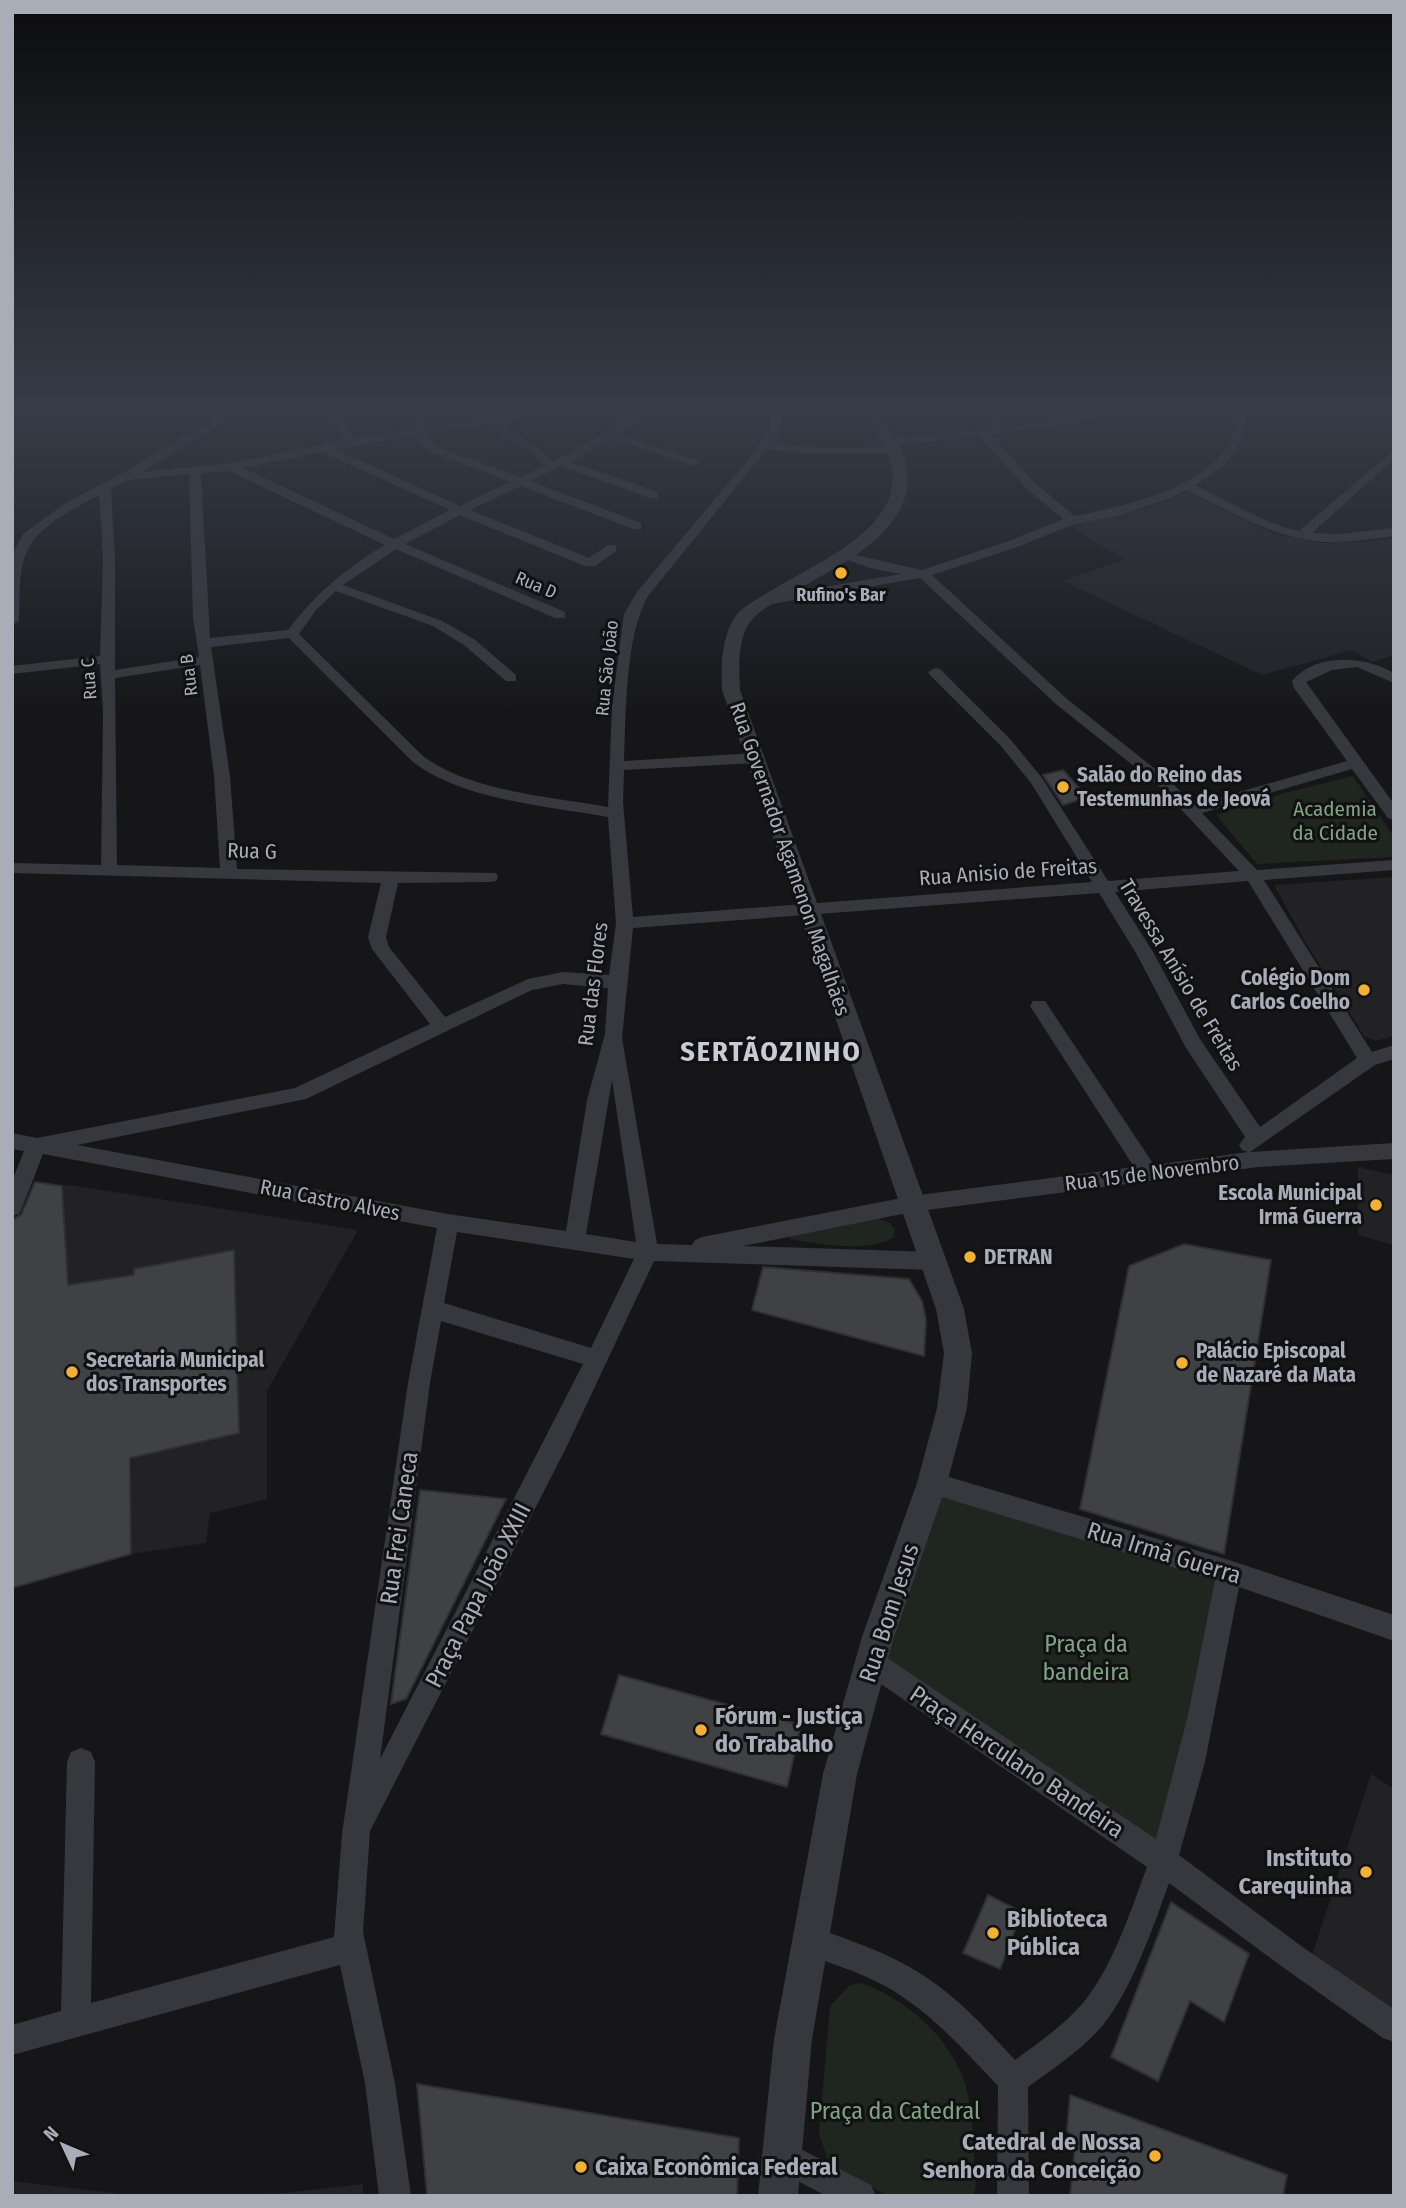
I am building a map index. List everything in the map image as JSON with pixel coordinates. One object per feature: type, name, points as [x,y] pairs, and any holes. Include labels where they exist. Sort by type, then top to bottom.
[{"type":"street","points":[[12,621],[15,559],[27,537],[63,511]]},
{"type":"street","name":"Rua C","points":[[106,511],[110,712],[109,869]]},
{"type":"street","name":"Rua B","points":[[195,511],[200,617],[222,776],[229,873]]},
{"type":"street","name":"Rua D","points":[[324,511],[560,615]]},
{"type":"street","points":[[292,634],[300,618],[333,586],[369,559],[461,511]]},
{"type":"street","points":[[461,511],[590,563],[612,548]]},
{"type":"street","points":[[597,511],[637,526]]},
{"type":"street","name":"Rua São João","points":[[617,814],[619,706],[631,614],[642,595],[711,511]]},
{"type":"street","name":"Rua Governador Agamenon Magalhães","points":[[887,511],[875,531],[847,555],[766,601],[744,617],[734,633],[730,664],[731,690],[912,1204]]},
{"type":"street","points":[[1061,511],[1072,520]]},
{"type":"street","points":[[766,601],[923,573],[1013,544],[1072,520],[1111,511]]},
{"type":"street","points":[[1240,511],[1271,526],[1322,538],[1394,533]]},
{"type":"street","points":[[1302,535],[1329,511]]},
{"type":"street","points":[[847,555],[876,565],[923,573],[1062,702],[1164,783],[1254,877],[1368,1060]]},
{"type":"street","points":[[333,586],[403,610],[449,630],[469,642],[511,678]]},
{"type":"street","points":[[205,643],[292,634]]},
{"type":"street","points":[[292,634],[418,759],[435,772],[465,785],[617,814]]},
{"type":"street","points":[[12,670],[107,659]]},
{"type":"street","points":[[108,675],[205,660]]},
{"type":"street","points":[[1394,679],[1371,666],[1354,663],[1307,673],[1299,681],[1301,688],[1394,815]]},
{"type":"street","name":"Travessa Anísio de Freitas","points":[[935,672],[1006,743],[1037,781],[1143,952],[1193,1044],[1257,1139]]},
{"type":"street","points":[[617,766],[756,758]]},
{"type":"street","points":[[1191,811],[1356,763]]},
{"type":"street","name":"Rua das Flores","points":[[575,1241],[597,1100],[614,1034],[617,982],[625,923],[617,814]]},
{"type":"street","name":"Rua Anisio de Freitas","points":[[625,923],[1394,865]]},
{"type":"street","name":"Rua G","points":[[12,869],[109,869],[391,878],[490,877]]},
{"type":"street","points":[[391,878],[377,937],[381,949],[442,1026]]},
{"type":"street","points":[[12,1208],[36,1146],[299,1094],[528,985],[548,979],[617,982]]},
{"type":"street","points":[[1039,1006],[1149,1173]]},
{"type":"street","points":[[614,1034],[659,1252],[932,1261]]},
{"type":"street","points":[[1222,1164],[1368,1060],[1392,1055]]},
{"type":"street","name":"Rua Castro Alves","points":[[12,1141],[448,1222],[659,1252]]},
{"type":"street","name":"Rua 15 de Novembro","points":[[659,1252],[912,1204],[1222,1164],[1394,1151]]},
{"type":"street","name":"Rua Bom Jesus","points":[[778,2196],[793,2039],[840,1774],[871,1662],[932,1483],[952,1408],[958,1353],[950,1309],[912,1204]]},
{"type":"street","name":"Rua Frei Caneca","points":[[356,1834],[419,1383],[448,1222]]},
{"type":"street","name":"Praça Papa João XXIII","points":[[356,1834],[598,1356],[659,1252]]},
{"type":"street","points":[[433,1309],[598,1356]]},
{"type":"street","name":"Rua Irmã Guerra","points":[[932,1483],[1229,1572],[1394,1628]]},
{"type":"street","points":[[1013,2080],[1092,2016],[1118,1971],[1151,1901],[1190,1776],[1229,1572]]},
{"type":"street","name":"Praça Herculano Bandeira","points":[[871,1662],[1163,1861],[1294,1958],[1394,2027]]},
{"type":"street","points":[[76,2022],[81,1762]]},
{"type":"street","points":[[356,1834],[348,1932],[380,2083],[395,2196]]},
{"type":"street","points":[[810,1941],[876,1965],[908,1982],[954,2019],[1013,2080],[1013,2196]]},
{"type":"street","points":[[12,2040],[351,1947]]},
{"type":"street","points":[[781,2155],[859,2196]]},
{"type":"shaded area","points":[[1132,511],[1226,511],[1272,533],[1318,543],[1369,542],[1394,538],[1394,655],[1372,662],[1352,650],[1262,675],[1063,581],[1126,559],[1072,526]]},
{"type":"shaded area","name":"Colégio Dom Carlos Coelho","points":[[1394,877],[1394,1036],[1376,1041],[1364,1036],[1306,943],[1274,885]]},
{"type":"shaded area","name":"Escola Municipal Irmã Guerra","points":[[1358,1167],[1394,1175],[1394,1245],[1358,1235]]},
{"type":"shaded area","points":[[62,1186],[358,1230],[267,1391],[267,1499],[210,1513],[206,1543],[131,1554],[133,1275],[68,1285]]},
{"type":"shaded area","name":"Instituto Carequinha","points":[[1371,1774],[1394,1789],[1394,2010],[1312,1956]]},
{"type":"shaded area","points":[[12,2181],[138,2196],[12,2196]]},
{"type":"shaded area","points":[[363,2184],[363,2196],[223,2196],[283,2193]]},
{"type":"green space","name":"Academia da Cidade","points":[[1353,776],[1394,837],[1394,857],[1257,864],[1216,815],[1284,793]]},
{"type":"green space","points":[[879,1219],[890,1223],[895,1229],[893,1238],[869,1245],[815,1243],[790,1239],[788,1233]]},
{"type":"green space","name":"Praça da bandeira","points":[[932,1483],[1229,1572],[1163,1861],[871,1662]]},
{"type":"green space","name":"Praça da Catedral","points":[[861,1983],[895,1999],[926,2023],[939,2037],[959,2069],[971,2110],[976,2184],[974,2196],[888,2196],[835,2167],[828,2160],[819,2134],[830,2006],[850,1985]]},
{"type":"building","name":"Salão do Reino das Testemunhas de Jeová","points":[[1063,770],[1087,797],[1063,805],[1043,775]]},
{"type":"building","name":"Secretaria Municipal dos Transportes","points":[[35,1182],[62,1186],[68,1285],[134,1275],[134,1269],[234,1250],[239,1433],[130,1458],[131,1554],[12,1588],[12,1224],[15,1218],[21,1215]]},
{"type":"building","name":"Palácio Episcopal de Nazaré da Mata","points":[[1184,1244],[1271,1260],[1224,1554],[1080,1509],[1129,1266]]},
{"type":"building","points":[[763,1267],[909,1279],[922,1301],[926,1320],[924,1356],[752,1310]]},
{"type":"building","points":[[420,1490],[506,1499],[406,1699],[391,1704]]},
{"type":"building","name":"Fórum - Justiça do Trabalho","points":[[619,1675],[801,1725],[787,1787],[601,1734]]},
{"type":"building","name":"Biblioteca Pública","points":[[988,1895],[1022,1912],[1000,1969],[963,1953]]},
{"type":"building","points":[[1171,1902],[1249,1954],[1224,2022],[1190,2001],[1158,2081],[1111,2057]]},
{"type":"building","name":"Caixa Econômica Federal","points":[[417,2084],[739,2138],[737,2196],[427,2196]]},
{"type":"building","name":"Catedral de Nossa Senhora da Conceição","points":[[1070,2095],[1287,2175],[1283,2196],[1070,2196],[1076,2138],[1067,2131]]},
{"type":"place","name":"Rufino's Bar","points":[[841,573]]},
{"type":"place","name":"Salão do Reino das Testemunhas de Jeová","points":[[1063,787]]},
{"type":"place","name":"Colégio Dom Carlos Coelho","points":[[1364,990]]},
{"type":"place","name":"Escola Municipal Irmã Guerra","points":[[1376,1205]]},
{"type":"place","name":"DETRAN","points":[[970,1257]]},
{"type":"place","name":"Palácio Episcopal de Nazaré da Mata","points":[[1182,1363]]},
{"type":"place","name":"Secretaria Municipal dos Transportes","points":[[72,1372]]},
{"type":"place","name":"Fórum - Justiça do Trabalho","points":[[701,1730]]},
{"type":"place","name":"Instituto Carequinha","points":[[1366,1872]]},
{"type":"place","name":"Biblioteca Pública","points":[[993,1933]]},
{"type":"place","name":"Catedral de Nossa Senhora da Conceição","points":[[1155,2156]]},
{"type":"place","name":"Caixa Econômica Federal","points":[[581,2167]]},
{"type":"district","name":"SERTÃOZINHO","points":[[771,1051]]}]
